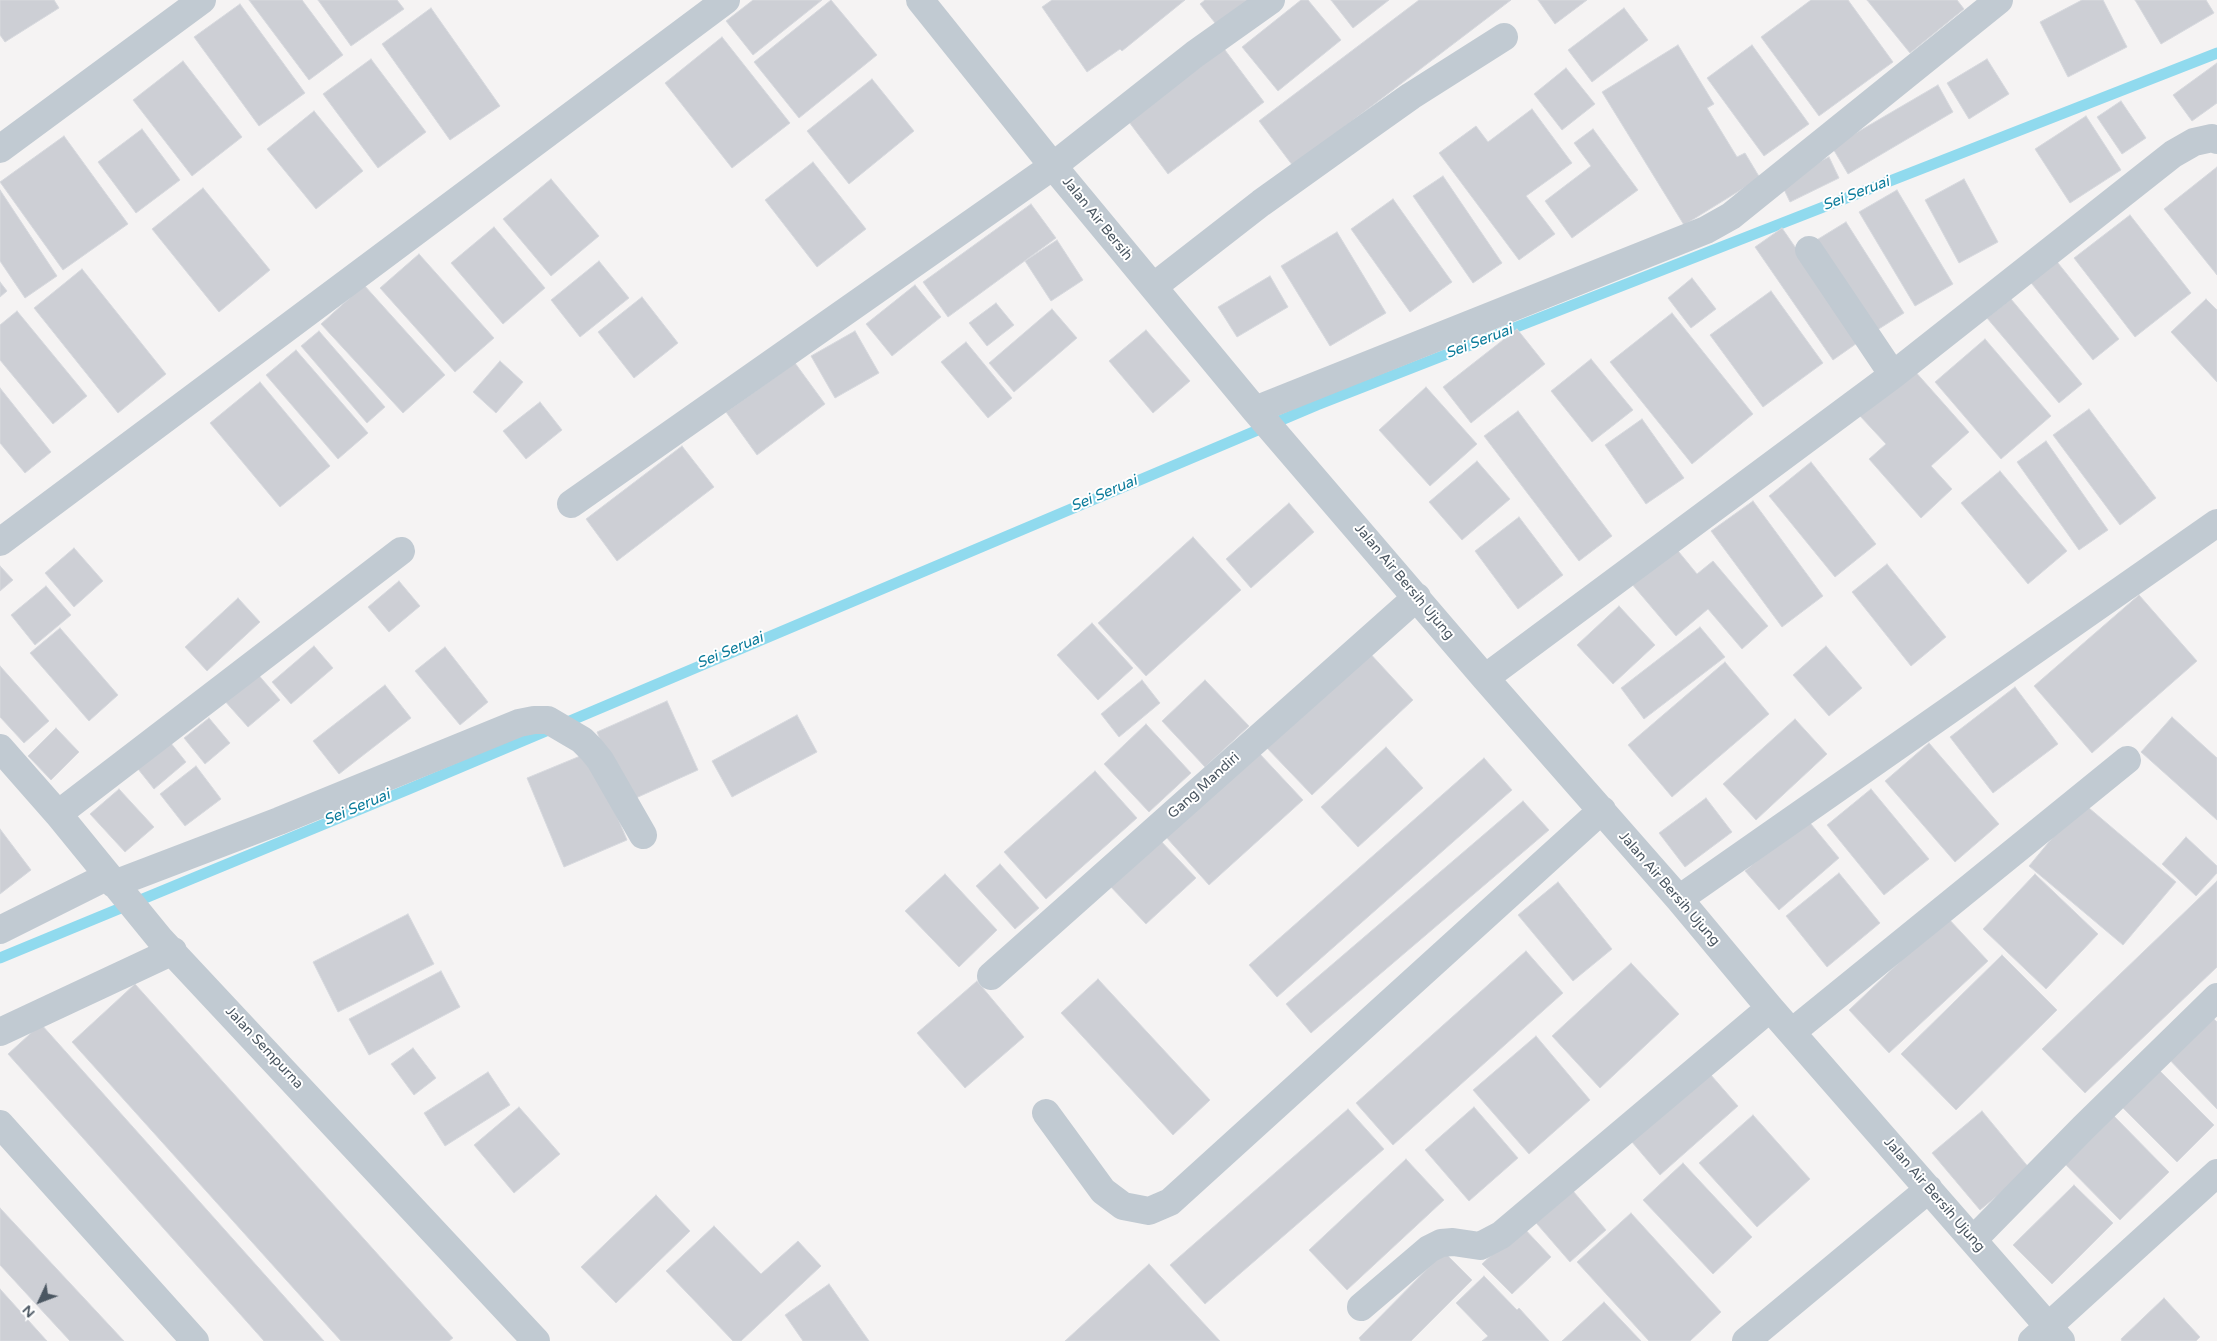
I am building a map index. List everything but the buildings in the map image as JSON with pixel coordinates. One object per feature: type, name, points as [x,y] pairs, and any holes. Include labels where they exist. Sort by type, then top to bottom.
[{"type":"street","points":[[0,149],[202,0]]},
{"type":"street","points":[[0,542],[726,0]]},
{"type":"street","name":"Jalan Air Bersih","points":[[920,0],[1053,166],[1278,436]]},
{"type":"street","points":[[571,504],[1053,166],[1195,54],[1270,0]]},
{"type":"street","points":[[1258,412],[1706,230],[1732,216],[2000,0]]},
{"type":"street","points":[[1153,287],[1261,203],[1340,146],[1411,96],[1504,37]]},
{"type":"street","points":[[1485,678],[1894,375],[2173,154],[2194,142],[2212,138],[2217,140]]},
{"type":"street","points":[[1810,250],[1894,375]]},
{"type":"street","name":"Jalan Air Bersih Ujung","points":[[1278,436],[1485,678],[1679,899],[1770,1008],[1973,1240],[2047,1336]]},
{"type":"street","points":[[1679,899],[2217,523]]},
{"type":"street","points":[[58,814],[401,551]]},
{"type":"street","name":"Gang Mandiri","points":[[991,976],[1417,597]]},
{"type":"street","points":[[0,930],[72,894],[113,883],[279,821],[519,723],[534,720],[548,720],[582,740],[600,760],[643,835]]},
{"type":"street","name":"Jalan Sempurna","points":[[0,748],[58,814],[166,945],[536,1341]]},
{"type":"street","points":[[1792,1032],[2127,760]]},
{"type":"street","points":[[1046,1113],[1103,1191],[1123,1206],[1149,1212],[1170,1202],[1602,810]]},
{"type":"street","points":[[0,1032],[166,945]]},
{"type":"street","points":[[1973,1240],[2084,1126],[2217,997]]},
{"type":"street","points":[[1361,1307],[1429,1249],[1441,1242],[1480,1246],[1501,1235],[1770,1008]]},
{"type":"street","points":[[0,1124],[195,1341]]},
{"type":"street","points":[[2047,1336],[2217,1173]]},
{"type":"street","points":[[1746,1341],[1929,1189]]},
{"type":"waterway","name":"Sei Seruai","points":[[0,958],[409,789],[1317,405],[2217,53]]}]
